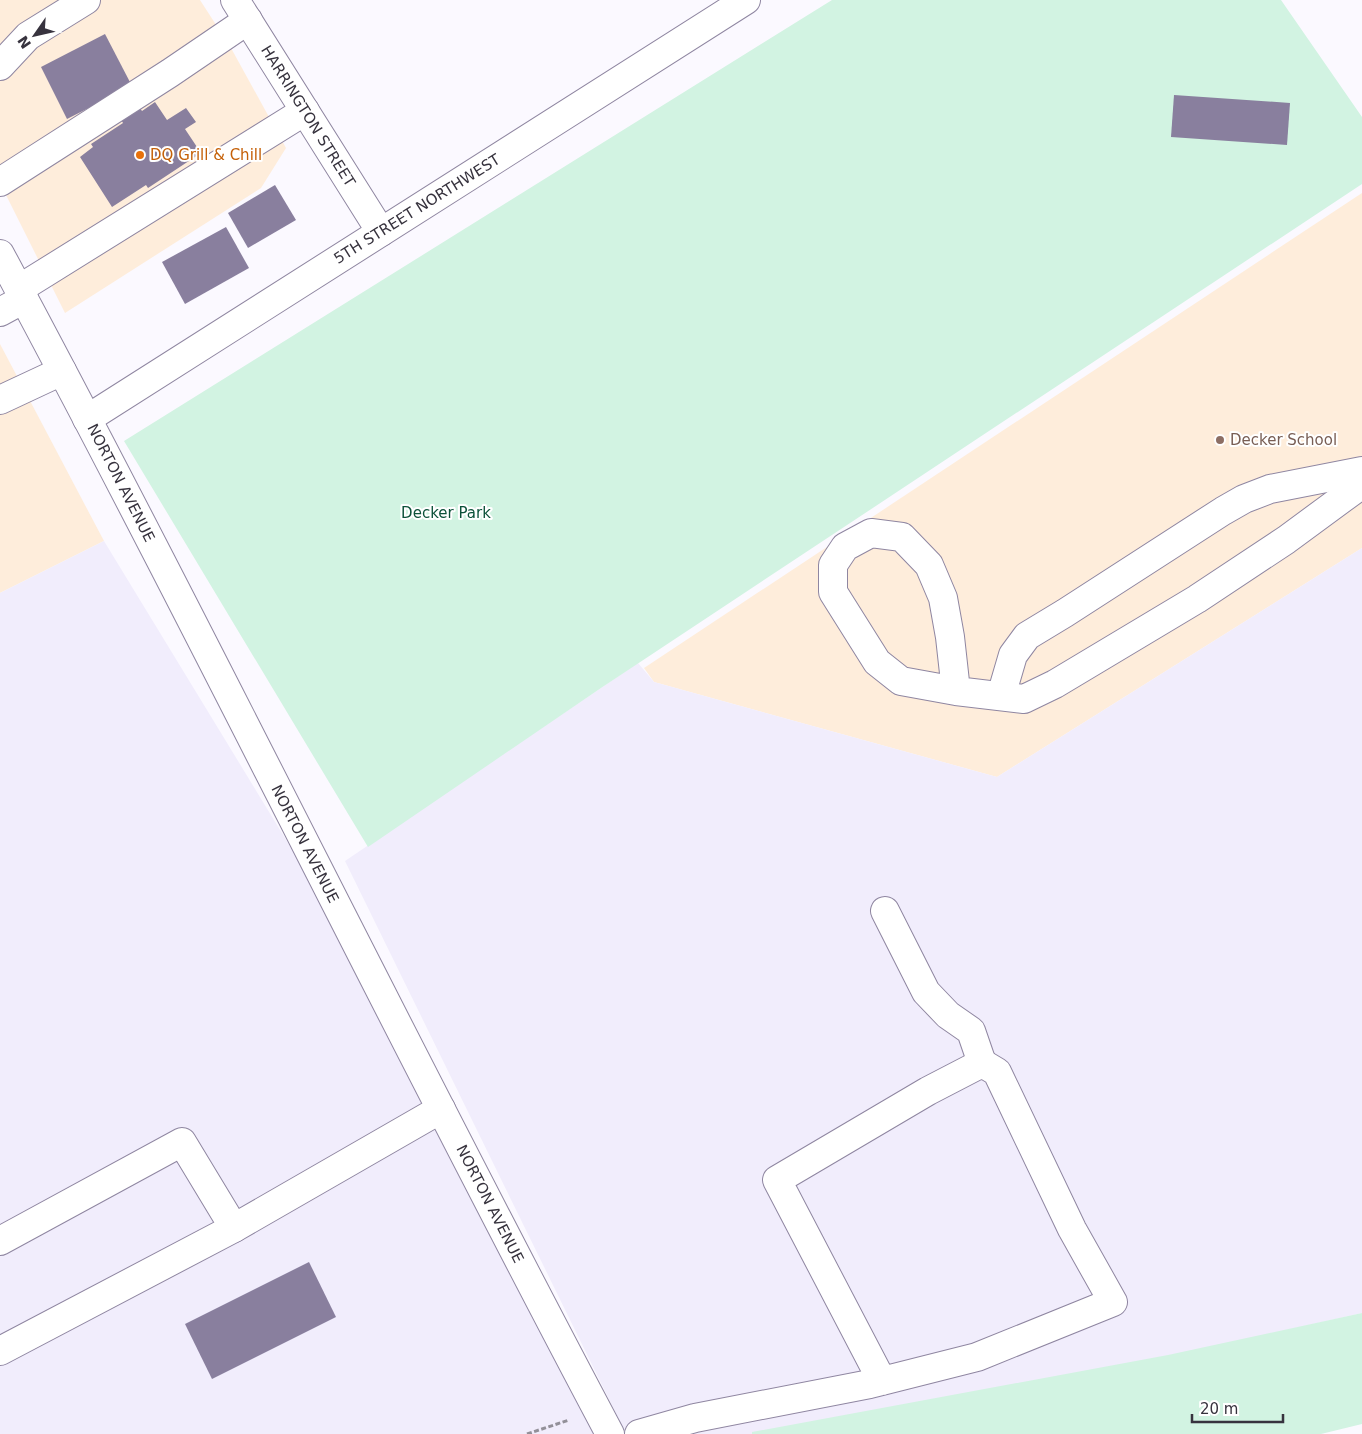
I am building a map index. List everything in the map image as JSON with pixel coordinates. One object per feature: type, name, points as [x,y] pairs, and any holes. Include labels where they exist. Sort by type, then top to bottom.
[{"type":"main road","points":[[0,66],[28,36],[86,0]]},
{"type":"main road","name":"5TH STREET NORTHWEST","points":[[88,419],[746,0]]},
{"type":"main road","points":[[0,182],[170,73],[241,10]]},
{"type":"main road","name":"HARRINGTON STREET","points":[[241,10],[381,232]]},
{"type":"main road","points":[[0,312],[21,294],[305,111]]},
{"type":"main road","name":"NORTON AVENUE","points":[[0,254],[88,419],[441,1109],[604,1422]]},
{"type":"main road","points":[[0,400],[62,371]]},
{"type":"main road","points":[[1001,696],[1013,655],[1027,636],[1223,511],[1244,498],[1270,489],[1362,471]]},
{"type":"main road","points":[[956,691],[943,598],[929,565],[902,537],[872,533],[845,547],[833,565],[833,592],[877,662],[901,680],[956,691],[1024,699],[1055,684],[1196,599],[1286,540],[1362,484]]},
{"type":"main road","points":[[639,1434],[695,1418],[882,1381],[977,1357],[1113,1302],[1072,1229],[997,1072],[982,1063],[971,1031],[948,1015],[926,992],[885,911]]},
{"type":"main road","points":[[882,1381],[777,1180],[928,1091],[982,1063]]},
{"type":"main road","points":[[0,1351],[234,1228],[441,1109]]},
{"type":"main road","points":[[0,1241],[182,1142],[234,1228]]},
{"type":"path","points":[[527,1434],[604,1422]]},
{"type":"shaded area","points":[[0,0],[200,0],[231,48],[286,148],[261,188],[65,313],[0,183]]},
{"type":"shaded area","points":[[1362,193],[1362,548],[997,777],[654,682],[644,668]]},
{"type":"shaded area","points":[[0,344],[104,541],[0,593]]},
{"type":"shaded area","points":[[104,541],[391,1012],[610,1434],[0,1434],[0,593]]},
{"type":"shaded area","points":[[1362,548],[1362,1313],[823,1434],[626,1434],[345,861],[638,663],[654,682],[997,777]]},
{"type":"green space","name":"Decker Park","points":[[832,0],[1281,0],[1362,117],[1362,184],[601,688],[368,847],[124,441]]},
{"type":"green space","points":[[1362,1313],[1362,1424],[1321,1434],[752,1434],[752,1432],[1168,1355]]},
{"type":"building","points":[[105,34],[132,86],[67,119],[41,67]]},
{"type":"building","points":[[1174,95],[1290,103],[1287,145],[1171,137]]},
{"type":"building","name":"DQ Grill & Chill","points":[[155,102],[167,120],[186,108],[196,122],[185,129],[201,153],[148,188],[146,185],[112,207],[80,157],[93,147],[91,144],[123,123],[119,116],[137,104],[142,111]]},
{"type":"building","points":[[275,185],[296,220],[248,248],[228,213]]},
{"type":"building","points":[[226,227],[249,268],[185,304],[162,262]]},
{"type":"building","points":[[309,1262],[336,1317],[212,1379],[185,1324]]},
{"type":"place","name":"DQ Grill & Chill","points":[[140,155]]},
{"type":"place","name":"Decker School","points":[[1220,440]]}]
